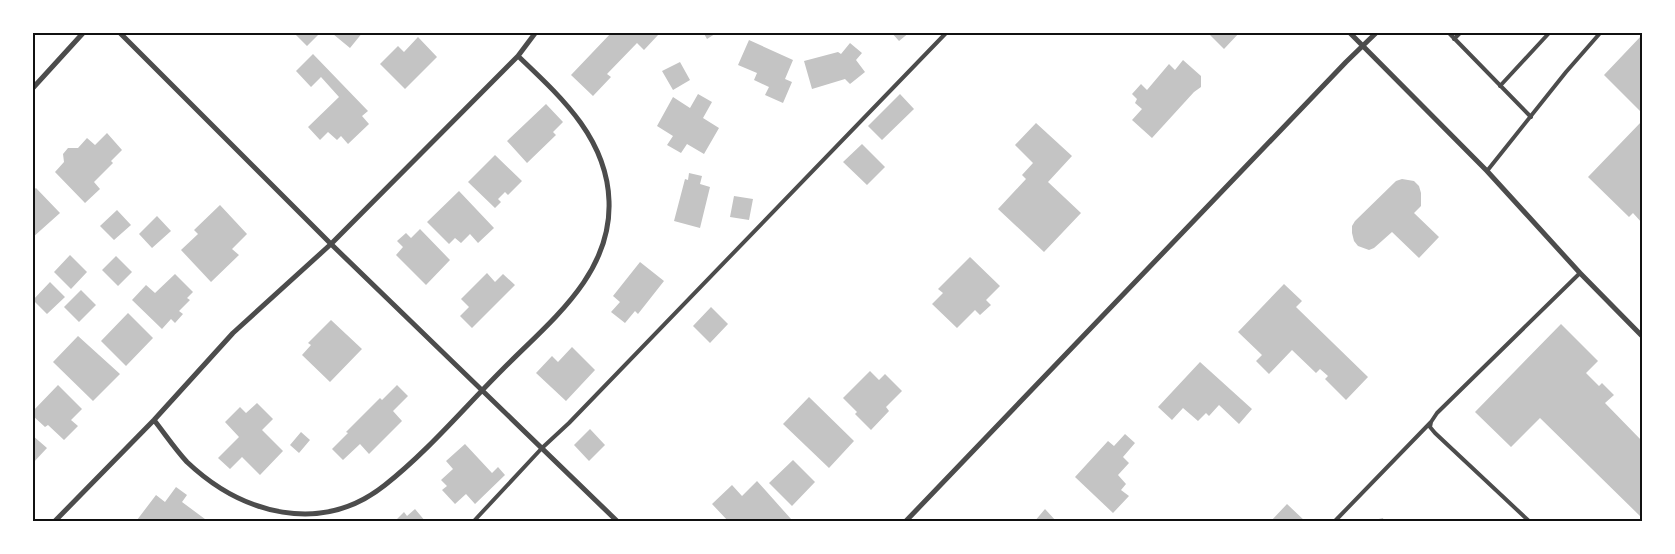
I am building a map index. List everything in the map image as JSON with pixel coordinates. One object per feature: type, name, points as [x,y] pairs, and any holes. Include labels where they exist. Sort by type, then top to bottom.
[{"type":"street","points":[[33,88],[84,32]]},
{"type":"street","points":[[119,32],[331,244],[618,522]]},
{"type":"street","points":[[54,522],[154,420],[233,332],[331,244],[518,56],[536,32]]},
{"type":"street","points":[[1349,32],[1487,171],[1580,273],[1642,336]]},
{"type":"street","points":[[905,522],[1346,62],[1377,32]]},
{"type":"street","points":[[154,420],[186,460],[222,489],[242,500],[280,512],[296,514],[318,513],[359,502],[384,486],[436,441],[482,391],[559,314],[575,295],[590,274],[608,226],[608,189],[604,168],[589,135],[567,104],[518,56]]},
{"type":"lane","points":[[473,522],[542,448],[583,409],[947,32]]},
{"type":"lane","points":[[1448,32],[1531,117]]},
{"type":"lane","points":[[1454,39],[1461,32]]},
{"type":"lane","points":[[1500,86],[1550,32]]},
{"type":"lane","points":[[1487,171],[1566,72],[1601,32]]},
{"type":"lane","points":[[1334,522],[1431,422],[1437,413],[1580,273]]},
{"type":"lane","points":[[1431,422],[1430,428],[1530,522]]},
{"type":"building","points":[[293,32],[321,32],[307,46]]},
{"type":"building","points":[[334,32],[363,32],[350,48],[333,34]]},
{"type":"building","points":[[612,32],[657,32],[659,34],[644,50],[637,43],[607,74],[611,77],[593,96],[571,75]]},
{"type":"building","points":[[703,32],[718,32],[707,39]]},
{"type":"building","points":[[891,32],[910,32],[899,41]]},
{"type":"building","points":[[1207,32],[1240,32],[1224,49]]},
{"type":"building","points":[[1642,35],[1642,113],[1604,75]]},
{"type":"building","points":[[418,37],[437,57],[405,89],[380,64],[398,46],[404,52]]},
{"type":"building","points":[[749,40],[793,60],[785,79],[792,82],[783,103],[765,95],[769,87],[754,80],[757,73],[738,65]]},
{"type":"building","points":[[850,43],[862,53],[856,60],[865,72],[850,84],[845,79],[812,89],[804,61],[838,52],[841,54]]},
{"type":"building","points":[[313,54],[368,111],[362,116],[369,124],[348,144],[341,136],[337,140],[328,132],[320,140],[308,127],[339,97],[321,77],[311,87],[296,71]]},
{"type":"building","points":[[1183,60],[1201,76],[1201,87],[1194,92],[1152,138],[1132,120],[1142,109],[1135,103],[1137,99],[1132,94],[1141,84],[1147,90],[1169,64],[1175,70]]},
{"type":"building","points":[[680,62],[690,80],[673,90],[662,71]]},
{"type":"building","points":[[698,94],[712,102],[703,118],[719,128],[704,154],[687,144],[681,153],[667,145],[673,136],[657,126],[673,97],[690,108]]},
{"type":"building","points":[[900,94],[914,109],[882,140],[868,126]]},
{"type":"building","points":[[546,104],[563,122],[553,132],[556,135],[527,163],[507,141]]},
{"type":"building","points":[[1642,121],[1642,223],[1633,213],[1629,217],[1588,177]]},
{"type":"building","points":[[1036,123],[1072,156],[1048,182],[1081,213],[1044,252],[998,209],[1026,179],[1022,175],[1033,163],[1015,145]]},
{"type":"building","points":[[107,133],[122,150],[111,161],[113,163],[94,182],[100,189],[85,203],[55,172],[64,162],[63,154],[68,148],[78,148],[87,138],[95,145]]},
{"type":"building","points":[[862,144],[885,167],[867,185],[843,162]]},
{"type":"building","points":[[495,155],[522,181],[508,195],[505,192],[498,199],[501,202],[495,208],[468,182]]},
{"type":"building","points":[[689,173],[702,176],[700,184],[710,187],[700,228],[674,221],[685,179],[688,180]]},
{"type":"building","points":[[1402,179],[1414,181],[1419,186],[1421,206],[1414,213],[1439,237],[1419,258],[1392,232],[1374,248],[1369,250],[1358,246],[1354,241],[1352,233],[1352,226],[1355,221],[1396,181]]},
{"type":"building","points":[[36,188],[60,213],[32,238],[32,191]]},
{"type":"building","points":[[459,191],[494,228],[478,243],[470,234],[461,243],[455,238],[449,244],[427,222]]},
{"type":"building","points":[[734,196],[753,199],[749,220],[730,217]]},
{"type":"building","points":[[220,205],[247,234],[232,249],[239,255],[211,282],[181,250],[198,234],[194,230]]},
{"type":"building","points":[[117,210],[131,225],[114,240],[100,226]]},
{"type":"building","points":[[157,216],[171,231],[152,248],[139,234]]},
{"type":"building","points":[[420,229],[450,260],[426,285],[396,255],[403,247],[397,241],[406,233],[411,238]]},
{"type":"building","points":[[70,255],[87,272],[71,289],[54,272]]},
{"type":"building","points":[[116,256],[132,272],[118,286],[102,270]]},
{"type":"building","points":[[970,257],[1000,286],[986,300],[991,305],[980,315],[975,310],[957,328],[932,304],[943,293],[938,289]]},
{"type":"building","points":[[640,262],[664,281],[638,314],[635,311],[625,323],[611,312],[620,302],[613,296]]},
{"type":"building","points":[[487,273],[495,282],[503,274],[515,285],[472,328],[460,316],[469,307],[461,299]]},
{"type":"building","points":[[175,274],[193,292],[187,298],[190,300],[179,311],[183,314],[175,323],[171,319],[162,329],[132,300],[146,285],[155,293]]},
{"type":"building","points":[[50,282],[65,297],[47,314],[33,300]]},
{"type":"building","points":[[1284,284],[1302,301],[1296,307],[1368,377],[1346,400],[1325,379],[1328,376],[1320,369],[1316,373],[1292,350],[1269,374],[1256,361],[1262,355],[1238,332]]},
{"type":"building","points":[[81,290],[96,305],[79,322],[64,307]]},
{"type":"building","points":[[711,307],[728,324],[710,343],[693,326]]},
{"type":"building","points":[[128,313],[153,338],[126,366],[101,341]]},
{"type":"building","points":[[331,320],[362,349],[330,382],[302,355],[311,345],[308,343]]},
{"type":"building","points":[[1561,324],[1598,361],[1586,373],[1599,386],[1602,383],[1614,395],[1605,403],[1642,441],[1642,518],[1540,418],[1511,447],[1475,412]]},
{"type":"building","points":[[78,336],[120,374],[93,401],[53,362]]},
{"type":"building","points":[[572,347],[595,370],[566,401],[536,373],[552,356],[558,362]]},
{"type":"building","points":[[1200,362],[1252,409],[1239,424],[1219,405],[1209,416],[1206,413],[1198,421],[1183,408],[1172,420],[1158,407]]},
{"type":"building","points":[[870,371],[879,380],[885,374],[902,391],[886,407],[889,411],[871,430],[855,414],[857,412],[843,398]]},
{"type":"building","points":[[58,385],[82,409],[71,420],[78,426],[64,440],[48,425],[45,427],[32,415],[32,412]]},
{"type":"building","points":[[397,385],[408,396],[393,411],[402,421],[369,454],[360,444],[343,460],[332,449],[380,398],[382,400]]},
{"type":"building","points":[[809,397],[854,441],[829,468],[783,424]]},
{"type":"building","points":[[257,403],[273,419],[262,430],[283,451],[260,475],[242,457],[230,469],[218,458],[239,437],[225,422],[240,407],[246,413]]},
{"type":"building","points":[[590,429],[605,445],[589,461],[574,445]]},
{"type":"building","points":[[301,432],[310,440],[299,453],[290,445]]},
{"type":"building","points":[[1125,434],[1135,443],[1123,457],[1129,463],[1118,475],[1126,484],[1121,490],[1129,496],[1113,513],[1075,477],[1108,441],[1114,446]]},
{"type":"building","points":[[32,435],[47,448],[32,464]]},
{"type":"building","points":[[465,444],[492,473],[498,467],[505,475],[475,504],[466,494],[455,504],[442,490],[447,486],[441,480],[453,469],[446,461]]},
{"type":"building","points":[[793,460],[815,482],[792,506],[769,483]]},
{"type":"building","points":[[757,481],[791,519],[789,522],[729,522],[712,504],[732,485],[742,496]]},
{"type":"building","points":[[176,487],[187,495],[182,502],[209,522],[159,522],[155,519],[153,522],[139,522],[137,520],[156,495],[165,502]]},
{"type":"building","points":[[1287,504],[1306,522],[1270,522]]},
{"type":"building","points":[[415,509],[426,522],[394,522],[404,512],[407,516]]},
{"type":"building","points":[[1045,509],[1057,522],[1034,522]]},
{"type":"building","points":[[1383,518],[1384,522],[1370,522],[1370,521]]}]
